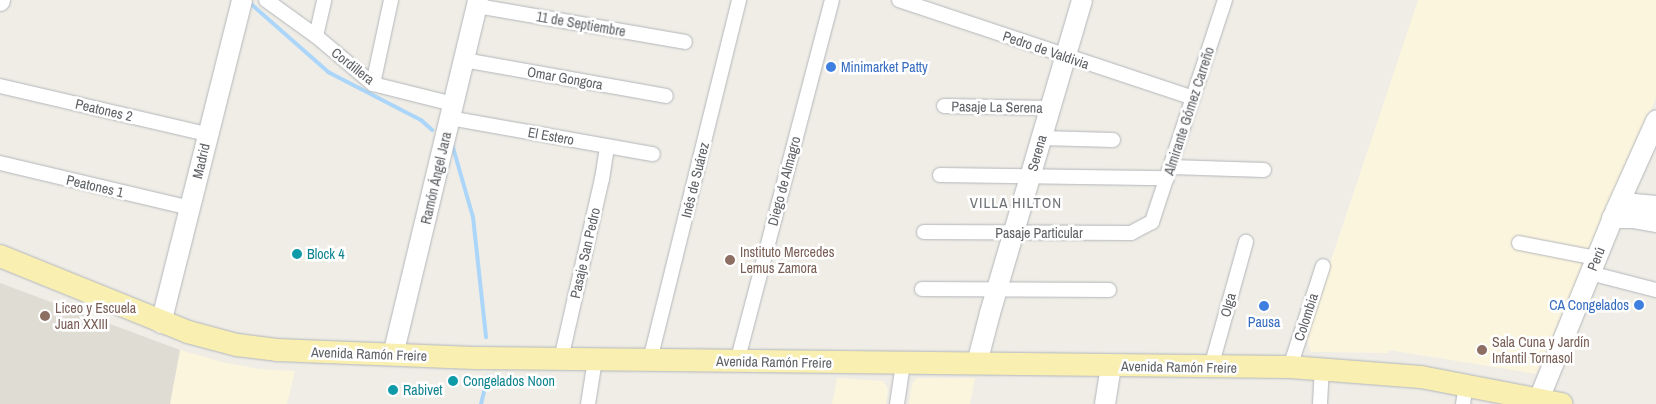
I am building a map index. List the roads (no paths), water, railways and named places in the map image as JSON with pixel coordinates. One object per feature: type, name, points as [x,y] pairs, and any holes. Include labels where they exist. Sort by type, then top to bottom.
[{"type":"main road","name":"Avenida Ramón Freire","points":[[0,256],[161,323],[221,341],[254,348],[393,355],[595,360],[1322,368],[1392,373],[1464,394],[1539,399],[1562,404]]},
{"type":"street","name":"Madrid","points":[[161,323],[242,0]]},
{"type":"street","name":"Cordillera","points":[[266,0],[316,36],[373,84],[452,111]]},
{"type":"street","points":[[316,36],[324,0]]},
{"type":"street","points":[[373,84],[391,0]]},
{"type":"street","name":"Inés de Suárez","points":[[650,360],[739,0]]},
{"type":"street","name":"Diego de Almagro","points":[[737,362],[832,0]]},
{"type":"street","name":"Pedro de Valdivia","points":[[899,0],[1065,57],[1193,98]]},
{"type":"street","name":"Serena","points":[[977,364],[996,290],[1082,0]]},
{"type":"street","name":"Almirante Gómez Carreño","points":[[1152,222],[1225,0]]},
{"type":"street","name":"11 de Septiembre","points":[[478,3],[685,42]]},
{"type":"street","name":"Ramón Ángel Jara","points":[[393,355],[478,3]]},
{"type":"street","name":"Omar Gongora","points":[[464,60],[666,96]]},
{"type":"street","name":"Peatones 2","points":[[0,86],[207,134]]},
{"type":"street","name":"Pasaje La Serena","points":[[944,106],[1050,108]]},
{"type":"street","name":"El Estero","points":[[452,111],[607,146],[653,154]]},
{"type":"street","name":"Perú","points":[[1539,399],[1614,214],[1656,121]]},
{"type":"street","points":[[1041,138],[1113,140]]},
{"type":"street","name":"Pasaje San Pedro","points":[[561,359],[602,179],[607,146]]},
{"type":"street","name":"Peatones 1","points":[[0,163],[190,208]]},
{"type":"street","points":[[940,175],[1169,173],[1264,170]]},
{"type":"street","points":[[1630,178],[1630,188],[1636,196],[1654,211]]},
{"type":"street","points":[[1614,214],[1633,218],[1654,211]]},
{"type":"street","name":"Pasaje Particular","points":[[924,232],[1131,233],[1152,222]]},
{"type":"street","name":"Olga","points":[[1211,367],[1246,242]]},
{"type":"street","points":[[1519,243],[1593,265],[1656,290]]},
{"type":"street","name":"Colombia","points":[[1290,367],[1323,266]]},
{"type":"street","points":[[922,289],[1109,290]]},
{"type":"street","points":[[588,404],[595,360]]},
{"type":"street","points":[[897,404],[903,364]]},
{"type":"street","points":[[1105,404],[1111,366]]},
{"type":"street","points":[[1320,404],[1322,368]]},
{"type":"waterway","points":[[251,4],[328,72],[421,120],[432,130]]},
{"type":"waterway","points":[[452,144],[473,217],[486,337]]},
{"type":"waterway","points":[[481,404],[488,376]]},
{"type":"place","name":"Minimarket Patty","points":[[831,67]]},
{"type":"place","name":"Block 4","points":[[297,254]]},
{"type":"place","name":"Instituto Mercedes Lemus Zamora","points":[[730,260]]},
{"type":"place","name":"CA Congelados","points":[[1639,305]]},
{"type":"place","name":"Pausa","points":[[1264,306]]},
{"type":"place","name":"Liceo y Escuela Juan XXIII","points":[[45,316]]},
{"type":"place","name":"Sala Cuna y Jardín Infantil Tornasol","points":[[1482,350]]},
{"type":"place","name":"Congelados Noon","points":[[453,381]]},
{"type":"place","name":"Rabivet","points":[[393,390]]},
{"type":"district","name":"VILLA HILTON","points":[[1016,203]]}]
